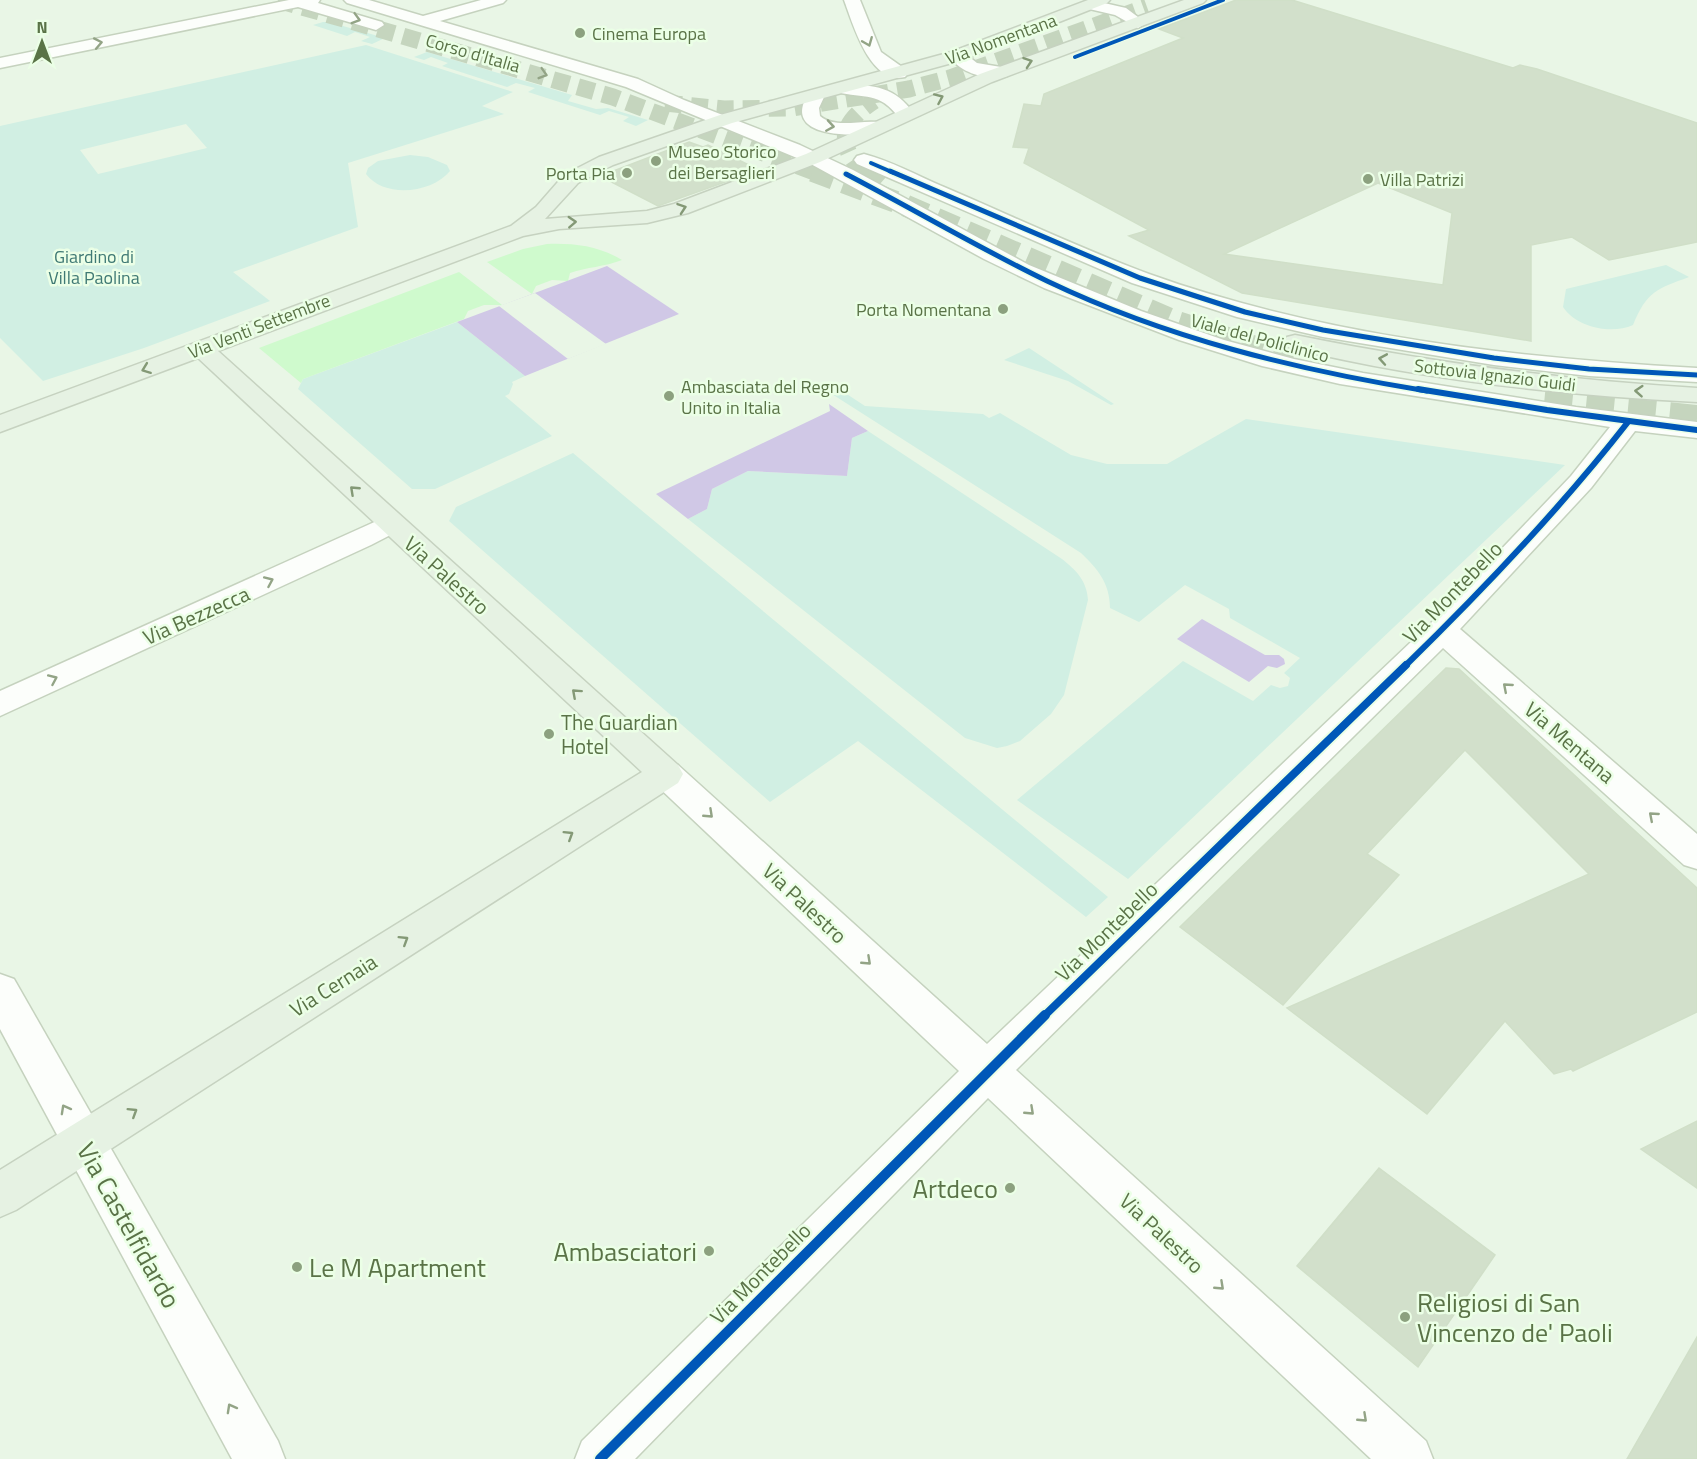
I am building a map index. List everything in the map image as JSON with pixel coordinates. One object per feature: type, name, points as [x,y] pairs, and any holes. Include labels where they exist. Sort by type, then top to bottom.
[{"type":"main road","points":[[1147,7],[1166,0]]},
{"type":"main road","name":"Via Nomentana","points":[[877,127],[1001,72],[1198,0]]},
{"type":"main road","name":"Via Nomentana","points":[[816,95],[957,56],[1096,2]]},
{"type":"main road","name":"Via Venti Settembre","points":[[518,230],[543,211],[562,187],[579,173],[721,120],[816,95]]},
{"type":"main road","name":"Via Venti Settembre","points":[[0,424],[518,230],[559,223],[654,216],[681,209],[813,158],[877,127]]},
{"type":"main road","name":"Sottovia Ignazio Guidi","points":[[1299,334],[1385,360],[1597,388],[1697,395]]},
{"type":"main road","name":"Via Palestro","points":[[201,348],[390,524],[666,774]]},
{"type":"main road","name":"Via Cernaia","points":[[0,1195],[666,774]]},
{"type":"street","name":"Corso d'Italia","points":[[352,0],[632,83],[669,101],[813,158]]},
{"type":"street","points":[[423,21],[498,0]]},
{"type":"street","points":[[852,0],[873,53],[880,61],[898,73]]},
{"type":"street","name":"Corso d'Italia","points":[[306,1],[646,104],[679,118],[689,132]]},
{"type":"street","points":[[0,63],[306,1]]},
{"type":"street","points":[[1096,2],[1124,12],[1138,23]]},
{"type":"street","points":[[957,56],[972,68],[1001,72]]},
{"type":"street","points":[[632,83],[646,104]]},
{"type":"street","name":"Viale del Policlinico","points":[[632,83],[691,96],[745,113],[871,163],[1068,248],[1190,296],[1299,334],[1610,371],[1697,375]]},
{"type":"street","points":[[843,88],[887,95],[896,100],[905,114]]},
{"type":"street","points":[[816,95],[809,112],[816,123],[836,127],[877,127]]},
{"type":"street","name":"Viale del Policlinico","points":[[813,158],[878,189],[1031,250],[1046,253],[1068,248]]},
{"type":"street","name":"Viale del Policlinico","points":[[878,189],[986,250],[1048,281],[1180,332],[1281,363],[1439,393],[1628,422],[1697,430]]},
{"type":"street","points":[[1281,363],[1272,353],[1271,340],[1282,331],[1299,334]]},
{"type":"street","name":"Via Montebello","points":[[600,1459],[986,1072],[1442,630],[1581,482],[1628,422]]},
{"type":"street","name":"Via Bezzecca","points":[[0,704],[390,524]]},
{"type":"street","name":"Via Mentana","points":[[1442,630],[1697,855]]},
{"type":"street","name":"Via Palestro","points":[[666,774],[986,1072],[1408,1459]]},
{"type":"street","name":"Via Castelfidardo","points":[[0,991],[260,1459]]},
{"type":"green space","points":[[323,22],[385,38],[372,44],[361,41],[370,37],[355,32],[347,36],[313,25]]},
{"type":"green space","name":"Giardino di Villa Paolina","points":[[366,45],[513,92],[482,106],[504,114],[348,163],[358,227],[233,272],[270,301],[144,348],[43,381],[0,338],[0,126]],"holes":[[[186,124],[207,148],[98,174],[80,150]]]},
{"type":"green space","points":[[427,52],[572,95],[568,101],[596,109],[608,108],[648,120],[636,126],[623,121],[629,117],[609,111],[600,115],[528,92],[535,88],[516,83],[507,87],[442,66],[448,63],[431,57],[424,60],[414,57]]},
{"type":"green space","points":[[410,155],[428,157],[447,165],[450,171],[432,184],[408,190],[385,187],[374,182],[366,174],[368,168],[378,161]]},
{"type":"green space","points":[[1666,265],[1689,277],[1661,288],[1648,298],[1633,325],[1615,329],[1595,327],[1576,320],[1563,307],[1566,289]]},
{"type":"green space","points":[[457,322],[525,376],[512,382],[509,394],[505,396],[552,436],[435,489],[412,489],[298,389],[303,379]]},
{"type":"green space","points":[[1029,348],[1114,404],[1111,405],[1068,381],[1004,360]]},
{"type":"green space","points":[[833,385],[865,406],[983,414],[989,418],[1000,413],[1071,455],[1107,464],[1167,464],[1246,419],[1565,465],[1128,879],[1017,800],[1183,661],[1253,701],[1271,685],[1280,688],[1288,686],[1290,678],[1284,673],[1300,658],[1230,618],[1229,609],[1185,585],[1139,622],[1110,608],[1108,592],[1102,577],[1081,553],[824,389]]},
{"type":"green space","points":[[868,431],[1062,559],[1083,582],[1088,600],[1064,695],[1051,714],[1020,741],[997,748],[965,738],[688,519],[707,509],[712,489],[748,471],[847,476],[852,438]]},
{"type":"green space","points":[[573,453],[1108,897],[1086,917],[858,741],[770,802],[449,521],[456,507]]},
{"type":"sand","points":[[547,244],[586,246],[604,251],[622,260],[570,273],[568,281],[552,280],[536,286],[532,294],[487,262],[523,249]]},
{"type":"sand","points":[[459,272],[502,305],[484,305],[468,311],[464,319],[303,379],[301,383],[259,348]]},
{"type":"shaded area","points":[[607,266],[679,314],[525,376],[457,322]]},
{"type":"shaded area","points":[[829,404],[868,431],[852,438],[847,476],[748,471],[712,489],[707,509],[688,519],[656,494],[830,411]]},
{"type":"shaded area","points":[[1202,619],[1265,655],[1279,655],[1284,659],[1285,664],[1277,668],[1268,666],[1249,682],[1177,639]]},
{"type":"pier","points":[[535,293],[606,344],[568,359],[499,306]]},
{"type":"building","points":[[1236,0],[1292,0],[1513,68],[1520,65],[1537,69],[1697,123],[1697,242],[1609,260],[1572,237],[1531,245],[1531,341],[1242,293],[1129,236],[1149,230],[1024,163],[1029,148],[1013,147],[1024,104],[1041,106],[1044,94],[1183,38],[1159,29]],"holes":[[[1378,183],[1452,213],[1443,285],[1224,254]]]},
{"type":"building","name":"Porta Pia","points":[[689,142],[703,147],[708,145],[759,170],[658,206],[600,176]]},
{"type":"building","points":[[1446,668],[1459,669],[1697,888],[1697,1012],[1573,1071],[1571,1069],[1554,1074],[1505,1021],[1427,1114],[1287,1008],[1589,874],[1465,750],[1367,854],[1399,875],[1283,1005],[1180,927]]},
{"type":"building","points":[[1697,1121],[1697,1188],[1641,1149]]},
{"type":"building","name":"Religiosi di San Vincenzo de' Paoli","points":[[1379,1168],[1495,1255],[1418,1367],[1297,1266]]},
{"type":"building","points":[[1697,1337],[1697,1459],[1627,1459]]},
{"type":"tunnel","points":[[278,0],[613,97],[817,173]]},
{"type":"tunnel","points":[[665,103],[724,109],[792,108],[909,89],[950,78],[1147,7]]},
{"type":"tunnel","points":[[863,172],[848,152],[846,134],[855,117],[874,101]]},
{"type":"tunnel","points":[[813,171],[904,205],[1177,322],[1293,359]]},
{"type":"tunnel","points":[[863,172],[885,191]]},
{"type":"tunnel","points":[[1544,404],[1697,419]]},
{"type":"cycle path","points":[[1075,57],[1223,0]]},
{"type":"cycle path","points":[[871,163],[1140,278],[1245,312],[1323,330],[1494,358],[1589,369],[1697,375]]},
{"type":"cycle path","points":[[846,174],[1048,281],[1123,312],[1227,348],[1281,363],[1422,390],[1697,430]]},
{"type":"cycle path","points":[[600,1459],[986,1072],[1442,630],[1581,482],[1628,422]]},
{"type":"place","name":"Cinema Europa","points":[[580,33]]},
{"type":"place","name":"Museo Storico dei Bersaglieri","points":[[656,161]]},
{"type":"place","name":"Porta Pia","points":[[627,173]]},
{"type":"place","name":"Villa Patrizi","points":[[1368,179]]},
{"type":"place","name":"Porta Nomentana","points":[[1003,309]]},
{"type":"place","name":"Ambasciata del Regno Unito in Italia","points":[[669,396]]},
{"type":"place","name":"The Guardian Hotel","points":[[549,734]]},
{"type":"place","name":"Artdeco","points":[[1010,1188]]},
{"type":"place","name":"Ambasciatori","points":[[709,1251]]},
{"type":"place","name":"Le M Apartment","points":[[297,1267]]},
{"type":"place","name":"Religiosi di San Vincenzo de' Paoli","points":[[1405,1317]]}]
